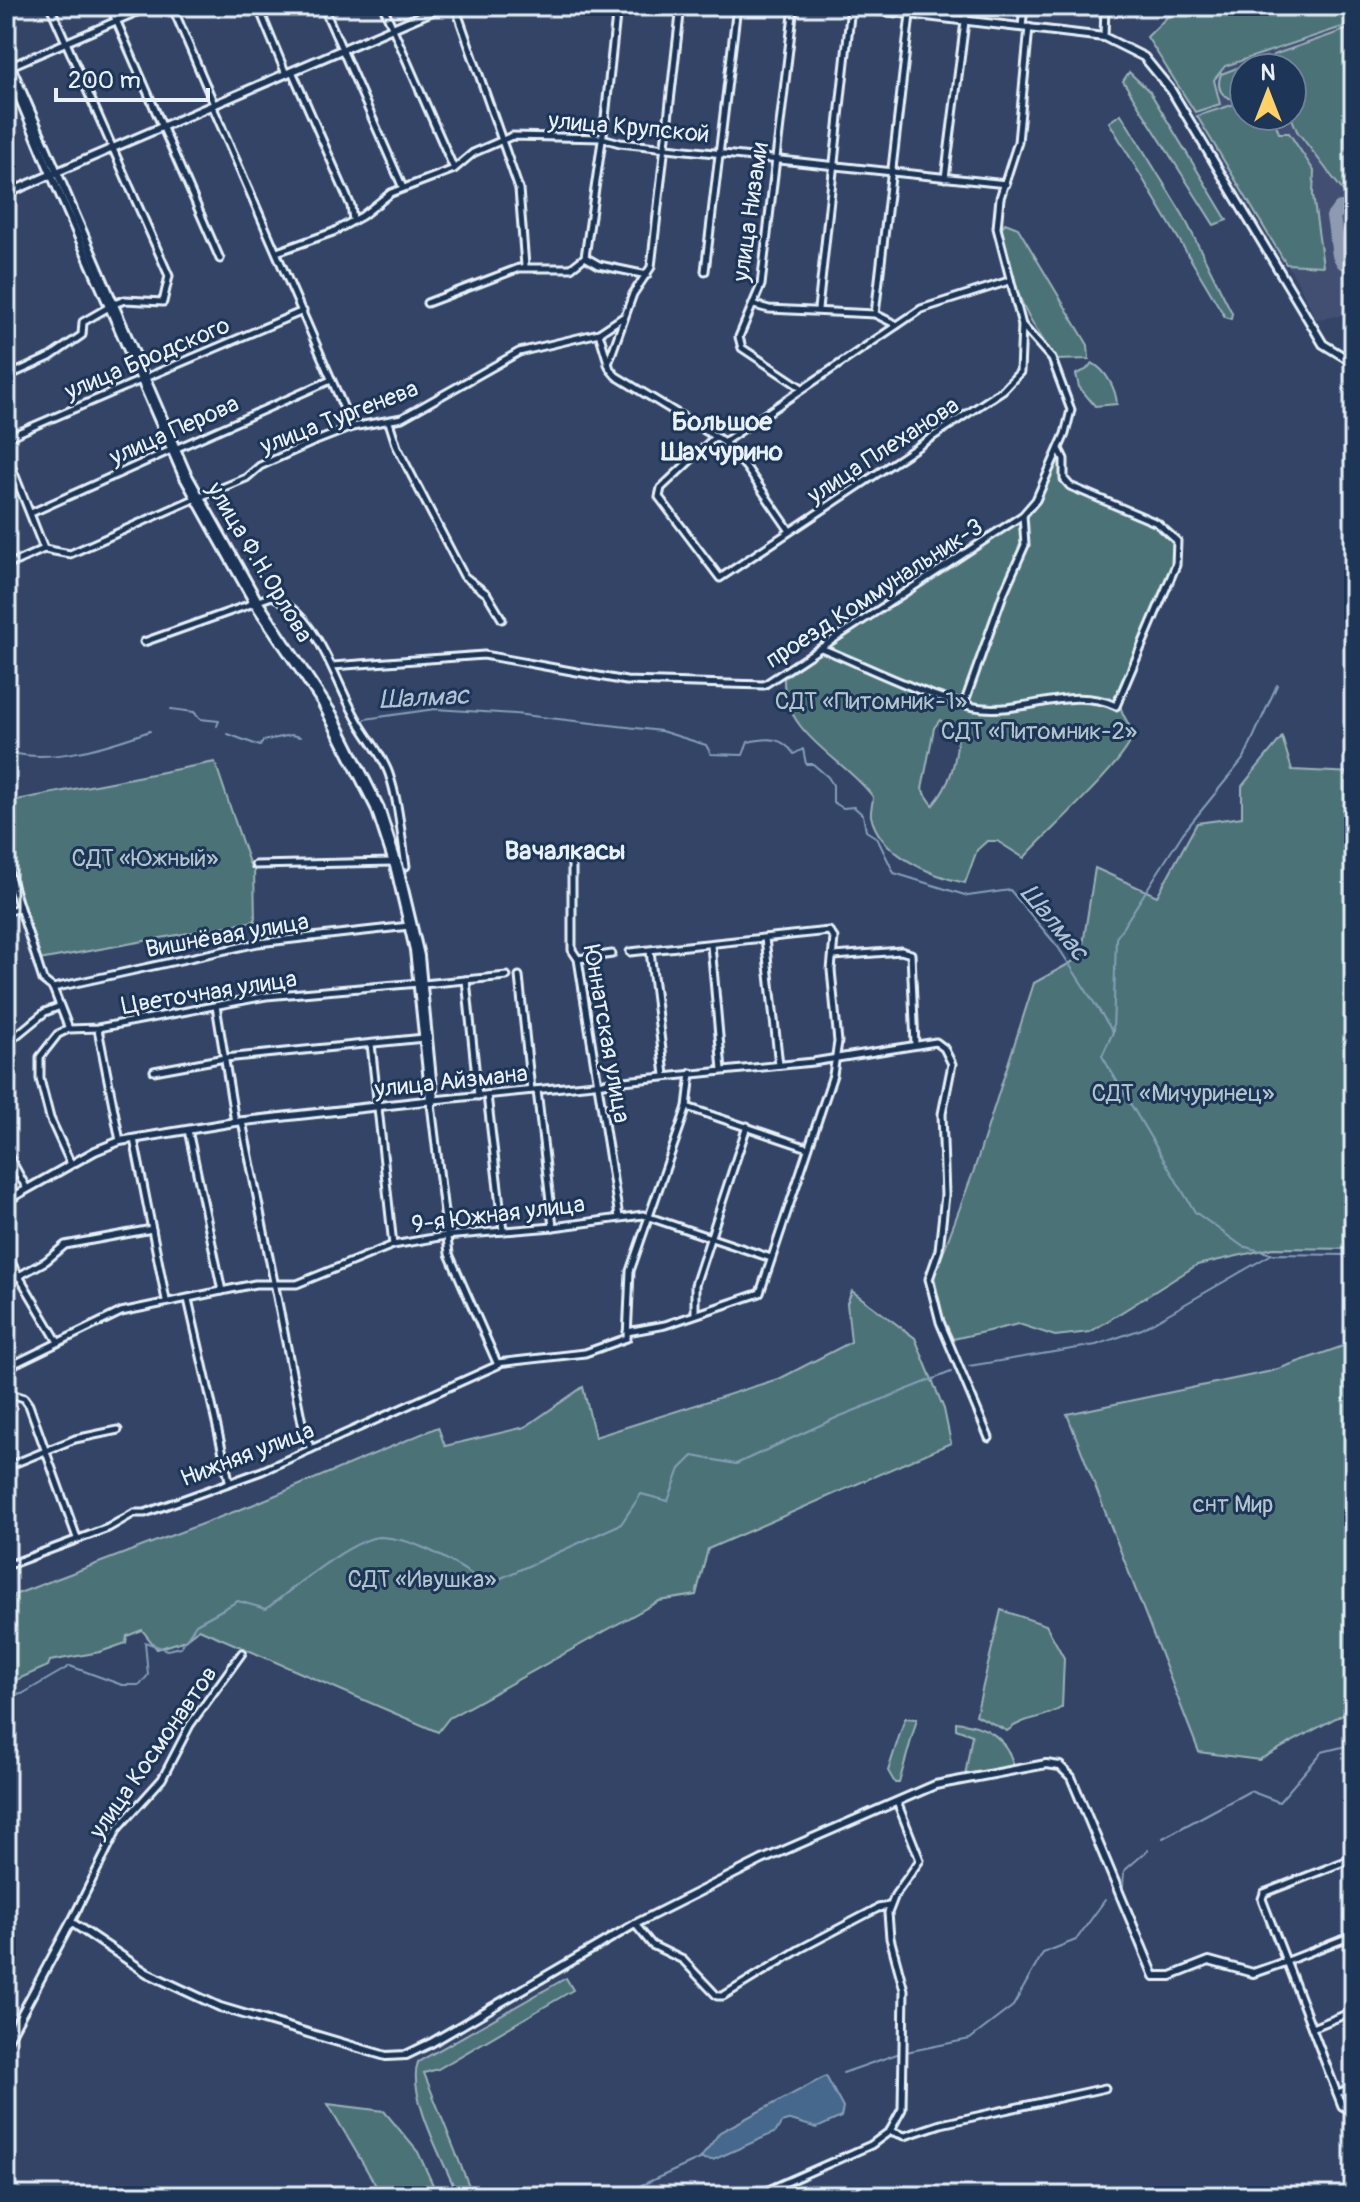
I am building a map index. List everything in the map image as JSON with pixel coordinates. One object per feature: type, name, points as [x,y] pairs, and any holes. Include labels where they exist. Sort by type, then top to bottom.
[{"type":"street","points":[[6,377],[50,357],[82,335],[83,322],[111,305],[125,300],[163,302],[169,276],[50,6]]},
{"type":"street","points":[[110,6],[220,259]]},
{"type":"street","points":[[7,67],[151,6]]},
{"type":"street","points":[[172,6],[352,427]]},
{"type":"street","points":[[258,6],[351,206],[353,220]]},
{"type":"street","points":[[323,6],[404,188]]},
{"type":"street","points":[[383,6],[454,169]]},
{"type":"street","points":[[6,194],[444,6]]},
{"type":"street","points":[[455,6],[520,199],[525,266]]},
{"type":"street","points":[[427,303],[525,266],[571,268],[585,257],[617,6]]},
{"type":"street","points":[[608,364],[633,294],[651,267],[681,6]]},
{"type":"street","points":[[705,271],[737,6]]},
{"type":"street","name":"улица Низами","points":[[794,6],[761,285],[754,305],[742,324],[739,343],[802,388]]},
{"type":"street","points":[[842,6],[910,10],[1104,37],[1132,49],[1156,69],[1323,344],[1354,363]]},
{"type":"street","points":[[945,178],[967,6]]},
{"type":"street","name":"проезд Коммунальник-3","points":[[332,666],[484,655],[626,681],[757,686],[770,682],[1023,515],[1036,500],[1070,418],[1067,394],[1052,359],[1022,325],[997,228],[1021,118],[1026,27],[1024,6]]},
{"type":"street","points":[[1104,37],[1105,6]]},
{"type":"street","points":[[818,309],[851,7]]},
{"type":"street","points":[[875,314],[910,10]]},
{"type":"street","name":"улица Ф.Н.Орлова","points":[[6,55],[7,67],[173,450],[256,602],[321,702],[375,808],[398,865],[421,983],[432,1102]]},
{"type":"street","name":"улица Крупской","points":[[277,252],[333,232],[374,203],[454,169],[473,153],[512,136],[602,138],[833,167],[1006,184]]},
{"type":"street","points":[[585,257],[599,265],[647,275]]},
{"type":"street","points":[[724,442],[930,304],[1009,281]]},
{"type":"street","points":[[754,305],[798,311],[818,309],[875,314],[897,325]]},
{"type":"street","name":"улица Бродского","points":[[6,438],[303,311]]},
{"type":"street","name":"улица Тургенева","points":[[44,549],[60,554],[125,531],[246,478],[273,460],[352,427],[389,422],[417,410],[519,352],[599,333],[623,317]]},
{"type":"street","name":"улица Плеханова","points":[[715,437],[661,488],[659,497],[720,578],[1003,390],[1020,372],[1022,325]]},
{"type":"street","points":[[599,333],[608,364],[623,382],[724,442],[746,467],[790,531]]},
{"type":"street","name":"улица Перова","points":[[31,513],[331,380]]},
{"type":"street","points":[[389,422],[397,447],[464,576],[487,594],[502,619]]},
{"type":"street","points":[[821,648],[964,704],[992,708],[1092,697],[1116,706],[1176,565],[1178,555],[1174,535],[1157,523],[1070,486],[1064,479],[1064,459],[1058,449]]},
{"type":"street","points":[[6,453],[44,549],[6,566]]},
{"type":"street","points":[[964,704],[1004,592],[1025,545],[1023,515]]},
{"type":"street","points":[[144,642],[272,596],[295,610],[332,666],[358,721],[373,739],[388,772],[398,865],[255,865]]},
{"type":"street","name":"Юннатская улица","points":[[572,857],[571,945],[578,959],[619,1217]]},
{"type":"street","points":[[6,864],[43,980],[53,988],[69,1029],[46,1048],[40,1066],[50,1118],[71,1164]]},
{"type":"street","name":"улица Ф.Н.Орлова","points":[[398,865],[421,983],[432,1102]]},
{"type":"street","points":[[6,912],[19,908]]},
{"type":"street","name":"Вишнёвая улица","points":[[53,988],[258,943],[409,926]]},
{"type":"street","points":[[630,952],[818,931],[833,933],[831,970],[838,1042],[833,1075],[771,1258]]},
{"type":"street","points":[[765,938],[779,1065]]},
{"type":"street","points":[[711,945],[722,1070]]},
{"type":"street","points":[[650,951],[665,1075]]},
{"type":"street","points":[[834,956],[901,951],[911,954],[915,1045],[936,1042],[944,1048],[952,1064],[942,1114],[947,1170],[944,1207],[939,1250],[929,1279],[940,1322],[989,1438]]},
{"type":"street","points":[[578,959],[612,954]]},
{"type":"street","name":"Цветочная улица","points":[[69,1029],[98,1028],[266,996],[507,976]]},
{"type":"street","points":[[519,976],[553,1227]]},
{"type":"street","points":[[466,980],[478,1096]]},
{"type":"street","points":[[216,1006],[304,1433],[311,1449]]},
{"type":"street","points":[[6,1044],[45,1012],[58,1007]]},
{"type":"street","points":[[98,1028],[120,1141]]},
{"type":"street","points":[[154,1071],[225,1058],[424,1038]]},
{"type":"street","points":[[371,1044],[393,1245]]},
{"type":"street","name":"улица Айзмана","points":[[6,1201],[71,1164],[120,1141],[238,1121],[834,1060],[915,1045]]},
{"type":"street","points":[[627,1335],[628,1279],[687,1107],[691,1073]]},
{"type":"street","points":[[487,1095],[503,1231]]},
{"type":"street","points":[[432,1102],[449,1254],[497,1364]]},
{"type":"street","points":[[687,1107],[808,1148]]},
{"type":"street","points":[[695,1314],[695,1285],[747,1126]]},
{"type":"street","points":[[188,1130],[222,1291]]},
{"type":"street","points":[[134,1139],[166,1300]]},
{"type":"street","points":[[6,1151],[27,1189]]},
{"type":"street","name":"9-я Южная улица","points":[[6,1369],[110,1315],[166,1300],[188,1299],[274,1283],[302,1282],[393,1245],[445,1236],[649,1216],[771,1258]]},
{"type":"street","points":[[6,1283],[65,1245],[152,1229]]},
{"type":"street","points":[[6,1254],[58,1342]]},
{"type":"street","name":"Нижняя улица","points":[[6,1566],[116,1525],[134,1513],[145,1513],[229,1480],[262,1471],[497,1364],[585,1353],[627,1335],[757,1297],[771,1258]]},
{"type":"street","points":[[188,1299],[229,1480]]},
{"type":"street","points":[[6,1369],[11,1394],[24,1398],[29,1405],[77,1538]]},
{"type":"street","points":[[6,1467],[87,1435],[118,1430]]},
{"type":"street","name":"улица Космонавтов","points":[[6,2043],[118,1828],[162,1779],[190,1725],[242,1653]]},
{"type":"street","points":[[71,1922],[147,1973],[220,2007],[354,2048],[396,2056],[431,2043],[710,1884],[896,1801],[962,1779],[1046,1764],[1060,1766],[1071,1777],[1154,1976],[1171,1976],[1209,1961],[1253,1973],[1354,1935]]},
{"type":"street","points":[[755,2196],[871,2145],[890,2131],[905,2100],[904,1990],[890,1938],[889,1906],[920,1860],[896,1801]]},
{"type":"street","points":[[1354,1858],[1262,1896],[1337,2093],[1346,2110],[1354,2112]]},
{"type":"street","points":[[635,1924],[652,1945],[683,1960],[717,1996],[723,1996],[800,1949],[878,1908],[889,1906]]},
{"type":"street","points":[[1312,2028],[1354,2011]]},
{"type":"street","points":[[1337,2093],[1354,2087]]},
{"type":"street","points":[[890,2131],[905,2136],[941,2124],[1105,2088]]},
{"type":"shaded area","points":[[1188,6],[1354,6],[1354,314],[1316,319],[1300,286],[1147,37],[1173,11]]},
{"type":"shaded area","points":[[826,2076],[843,2108],[841,2117],[817,2128],[791,2120],[781,2123],[776,2132],[713,2160],[700,2159],[720,2132]]},
{"type":"green space","points":[[1188,6],[1354,6],[1354,23],[1267,52],[1228,52],[1228,65],[1214,80],[1220,104],[1195,112],[1147,37],[1173,11]]},
{"type":"green space","points":[[1354,27],[1354,189],[1343,191],[1298,132],[1308,132],[1308,52],[1282,52]]},
{"type":"green space","points":[[1228,71],[1228,97],[1219,86],[1221,74]]},
{"type":"green space","points":[[1129,72],[1150,92],[1227,220],[1214,225],[1123,81]]},
{"type":"green space","points":[[1228,106],[1228,132],[1289,133],[1314,171],[1313,195],[1323,266],[1286,264],[1197,116]]},
{"type":"green space","points":[[1121,114],[1183,215],[1232,313],[1231,319],[1225,317],[1109,122]]},
{"type":"green space","points":[[1005,223],[1018,228],[1088,345],[1089,359],[1057,360],[1035,328],[1020,299],[1004,252],[999,232]]},
{"type":"green space","points":[[1092,363],[1109,380],[1117,404],[1095,406],[1079,387],[1076,374]]},
{"type":"green space","name":"СДТ «Питомник-2»","points":[[1058,452],[1064,464],[1063,479],[1149,523],[1175,540],[1175,565],[1115,706],[1121,708],[1131,729],[1132,737],[1127,748],[1101,780],[1024,858],[997,841],[987,841],[977,850],[965,883],[923,869],[884,842],[871,816],[873,797],[804,731],[786,698],[784,678],[967,551],[1025,516],[1037,501]],"holes":[[[940,720],[958,734],[952,772],[933,805],[922,789],[934,728]]]},
{"type":"green space","name":"СДТ «Мичуринец»","points":[[1282,737],[1292,770],[1354,773],[1354,1249],[1273,1248],[1197,1265],[1090,1332],[1055,1336],[1019,1324],[953,1339],[944,1321],[934,1277],[974,1170],[1034,983],[1081,957],[1095,868],[1157,896],[1197,823],[1242,817],[1242,786]]},
{"type":"green space","name":"СДТ «Южный»","points":[[215,762],[249,863],[254,866],[255,921],[39,960],[6,852],[6,802]]},
{"type":"green space","name":"СДТ «Ивушка»","points":[[852,1291],[915,1338],[944,1409],[951,1443],[708,1549],[696,1595],[659,1601],[449,1718],[438,1732],[199,1629],[183,1641],[157,1649],[142,1630],[127,1636],[126,1643],[100,1652],[50,1661],[48,1666],[7,1684],[6,1598],[252,1505],[438,1427],[445,1446],[525,1427],[583,1387],[595,1437],[781,1378],[851,1342],[847,1303]]},
{"type":"green space","name":"снт Мир","points":[[1346,1345],[1354,1345],[1354,1708],[1259,1760],[1199,1752],[1067,1414],[1272,1371]]},
{"type":"green space","points":[[1001,1610],[1046,1625],[1064,1658],[1062,1707],[1021,1722],[1007,1731],[976,1715]]},
{"type":"green space","points":[[905,1718],[917,1719],[899,1783],[895,1783],[888,1771]]},
{"type":"green space","points":[[956,1722],[977,1726],[994,1734],[1006,1748],[1014,1767],[965,1776],[972,1735],[956,1729]]},
{"type":"green space","points":[[566,1978],[573,1990],[438,2069],[424,2073],[473,2196],[458,2196],[422,2110],[417,2092],[418,2062]]},
{"type":"green space","points":[[328,2104],[384,2111],[418,2152],[438,2196],[382,2196]]},
{"type":"waterway","points":[[1113,1032],[1116,938],[1183,833],[1244,758],[1277,685]]},
{"type":"waterway","name":"Шалмас","points":[[171,709],[194,712],[200,719],[219,721],[217,726]]},
{"type":"waterway","name":"Шалмас","points":[[365,719],[435,709],[515,714],[661,731],[706,745],[711,754],[743,755],[748,742],[768,739],[779,741],[794,754],[803,749],[806,764],[813,764],[833,785],[833,802],[843,808],[854,807],[863,815],[866,831],[877,838],[894,873],[968,896],[1010,890],[1058,947],[1113,1032],[1102,1056],[1195,1212],[1242,1246],[1272,1254]]},
{"type":"waterway","name":"Шалмас","points":[[6,761],[12,753],[29,756],[64,754],[150,731]]},
{"type":"waterway","name":"Шалмас","points":[[228,734],[260,746],[263,741],[291,735],[300,737]]},
{"type":"waterway","points":[[969,1366],[1096,1345],[1142,1329],[1272,1254],[1347,1255],[1354,1260]]},
{"type":"waterway","points":[[6,1692],[22,1694],[70,1666],[122,1685],[140,1685],[148,1675],[145,1642],[167,1650],[181,1647],[196,1624],[238,1601],[266,1609],[322,1566],[369,1539],[396,1539],[424,1548],[488,1584],[621,1524],[641,1494],[668,1501],[680,1469],[693,1456],[736,1464],[838,1417],[951,1372]]},
{"type":"waterway","points":[[1163,1838],[1250,1791],[1279,1802],[1322,1752],[1354,1744]]},
{"type":"waterway","points":[[1123,1887],[1124,1871],[1148,1850]]},
{"type":"waterway","points":[[906,2052],[970,2039],[1013,2006],[1043,1953],[1076,1940],[1105,1900]]},
{"type":"waterway","points":[[843,2073],[900,2053]]},
{"type":"waterway","points":[[617,2196],[700,2159]]},
{"type":"taxiway","points":[[1354,210],[1340,208],[1333,217],[1339,255],[1343,262],[1354,264]]},
{"type":"district","name":"Большое Шахчурино","points":[[722,436]]},
{"type":"district","name":"Вачалкасы","points":[[565,850]]},
{"type":"park label","name":"СДТ «Питомник-1»","points":[[871,701]]}]
